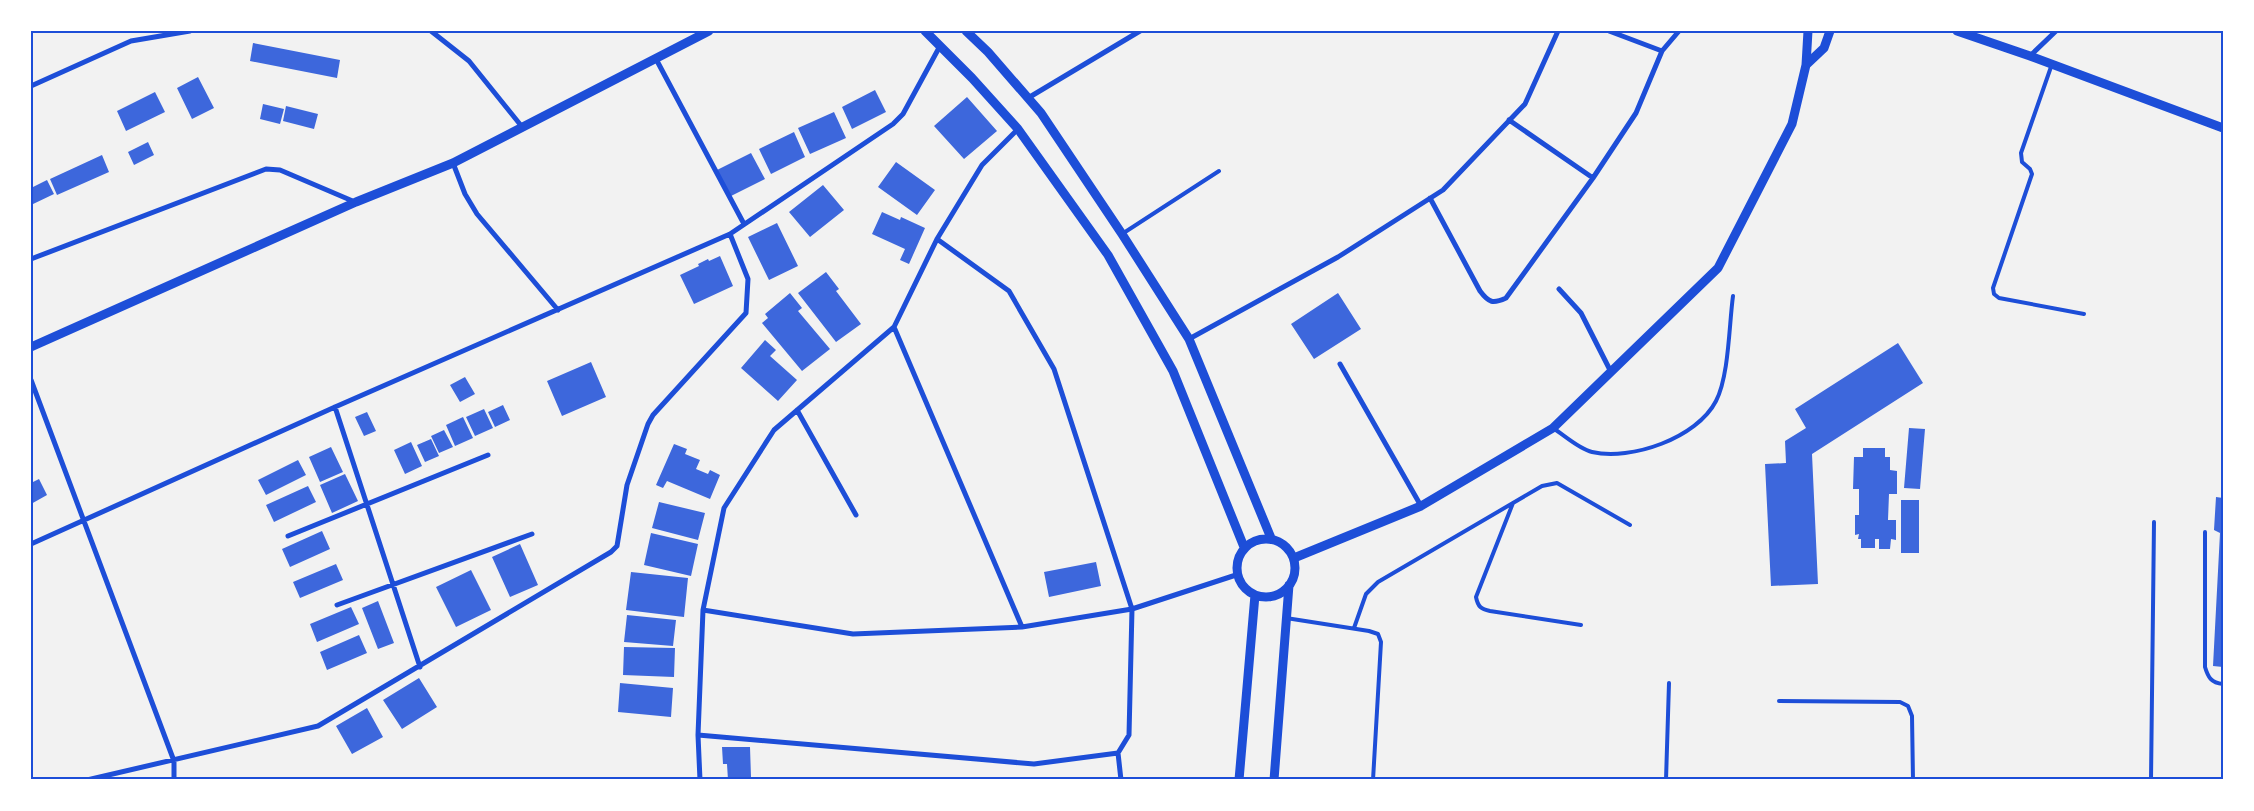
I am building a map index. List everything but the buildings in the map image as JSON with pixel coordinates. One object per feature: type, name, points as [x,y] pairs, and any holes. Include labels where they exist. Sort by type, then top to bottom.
[{"type":"street","points":[[31,86],[131,40],[190,31]]},
{"type":"street","points":[[431,31],[469,61],[523,128]]},
{"type":"street","points":[[31,347],[356,202],[453,163],[709,31]]},
{"type":"street","points":[[925,31],[1018,129],[1108,255],[1173,371],[1244,547]]},
{"type":"street","points":[[966,31],[988,52],[1041,112],[1190,339],[1271,538]]},
{"type":"street","points":[[1028,98],[1140,31]]},
{"type":"street","points":[[1190,339],[1338,257],[1443,190],[1525,104],[1558,31]]},
{"type":"street","points":[[1608,31],[1662,51]]},
{"type":"street","points":[[1430,198],[1480,291],[1488,301],[1496,303],[1506,298],[1593,178],[1643,101],[1662,51],[1679,31]]},
{"type":"street","points":[[1294,558],[1421,506],[1553,428],[1718,268],[1792,124],[1806,65],[1808,31]]},
{"type":"street","points":[[1806,65],[1824,48],[1830,31]]},
{"type":"street","points":[[1957,31],[2052,64],[2223,128]]},
{"type":"street","points":[[2030,56],[2056,31]]},
{"type":"street","points":[[31,544],[730,234],[893,124],[903,114],[940,46]]},
{"type":"street","points":[[656,59],[744,224]]},
{"type":"street","points":[[1509,120],[1593,178]]},
{"type":"street","points":[[700,780],[698,735],[703,610],[724,508],[774,430],[894,327],[938,239],[982,165],[1018,129]]},
{"type":"street","points":[[453,163],[465,194],[477,214],[558,310]]},
{"type":"street","points":[[31,259],[266,169],[285,172],[356,202]]},
{"type":"street","points":[[87,780],[318,726],[611,552],[616,546],[627,485],[648,424],[653,416],[746,313],[748,279],[730,234]]},
{"type":"street","points":[[938,239],[1009,291],[1054,368],[1132,609],[1129,735],[1118,753],[1121,780]]},
{"type":"street","points":[[1559,290],[1581,313],[1610,372]]},
{"type":"street","points":[[894,327],[1022,627]]},
{"type":"street","points":[[1340,364],[1421,506]]},
{"type":"street","points":[[31,380],[174,761],[174,780]]},
{"type":"street","points":[[335,408],[420,666]]},
{"type":"street","points":[[797,410],[856,515]]},
{"type":"street","points":[[288,536],[488,455]]},
{"type":"street","points":[[336,605],[532,534]]},
{"type":"street","points":[[1274,780],[1289,585],[1296,568],[1289,548],[1282,542],[1271,538],[1244,547],[1238,556],[1236,575],[1247,590],[1255,595],[1274,596],[1289,585]]},
{"type":"street","points":[[703,610],[853,634],[1022,627],[1132,609],[1236,575]]},
{"type":"street","points":[[1239,780],[1255,595]]},
{"type":"street","points":[[698,735],[1034,764],[1118,753]]},
{"type":"lane","points":[[2052,64],[2021,153],[2022,162],[2030,169],[2032,174],[1993,288],[1994,294],[1999,298],[2084,314]]},
{"type":"lane","points":[[1122,234],[1219,170]]},
{"type":"lane","points":[[1553,428],[1590,452],[1610,454],[1644,450],[1675,439],[1700,422],[1716,402],[1723,382],[1733,296]]},
{"type":"lane","points":[[1354,628],[1366,594],[1378,582],[1542,486],[1557,483],[1630,525]]},
{"type":"lane","points":[[1512,503],[1476,598],[1477,605],[1482,610],[1581,625]]},
{"type":"lane","points":[[2152,780],[2154,522]]},
{"type":"lane","points":[[2205,532],[2205,666],[2211,680],[2216,684],[2223,684]]},
{"type":"lane","points":[[1286,618],[1354,628],[1378,634],[1382,642],[1373,780]]},
{"type":"lane","points":[[1666,780],[1669,683]]},
{"type":"lane","points":[[1780,701],[1900,702],[1908,706],[1912,716],[1912,780]]}]
